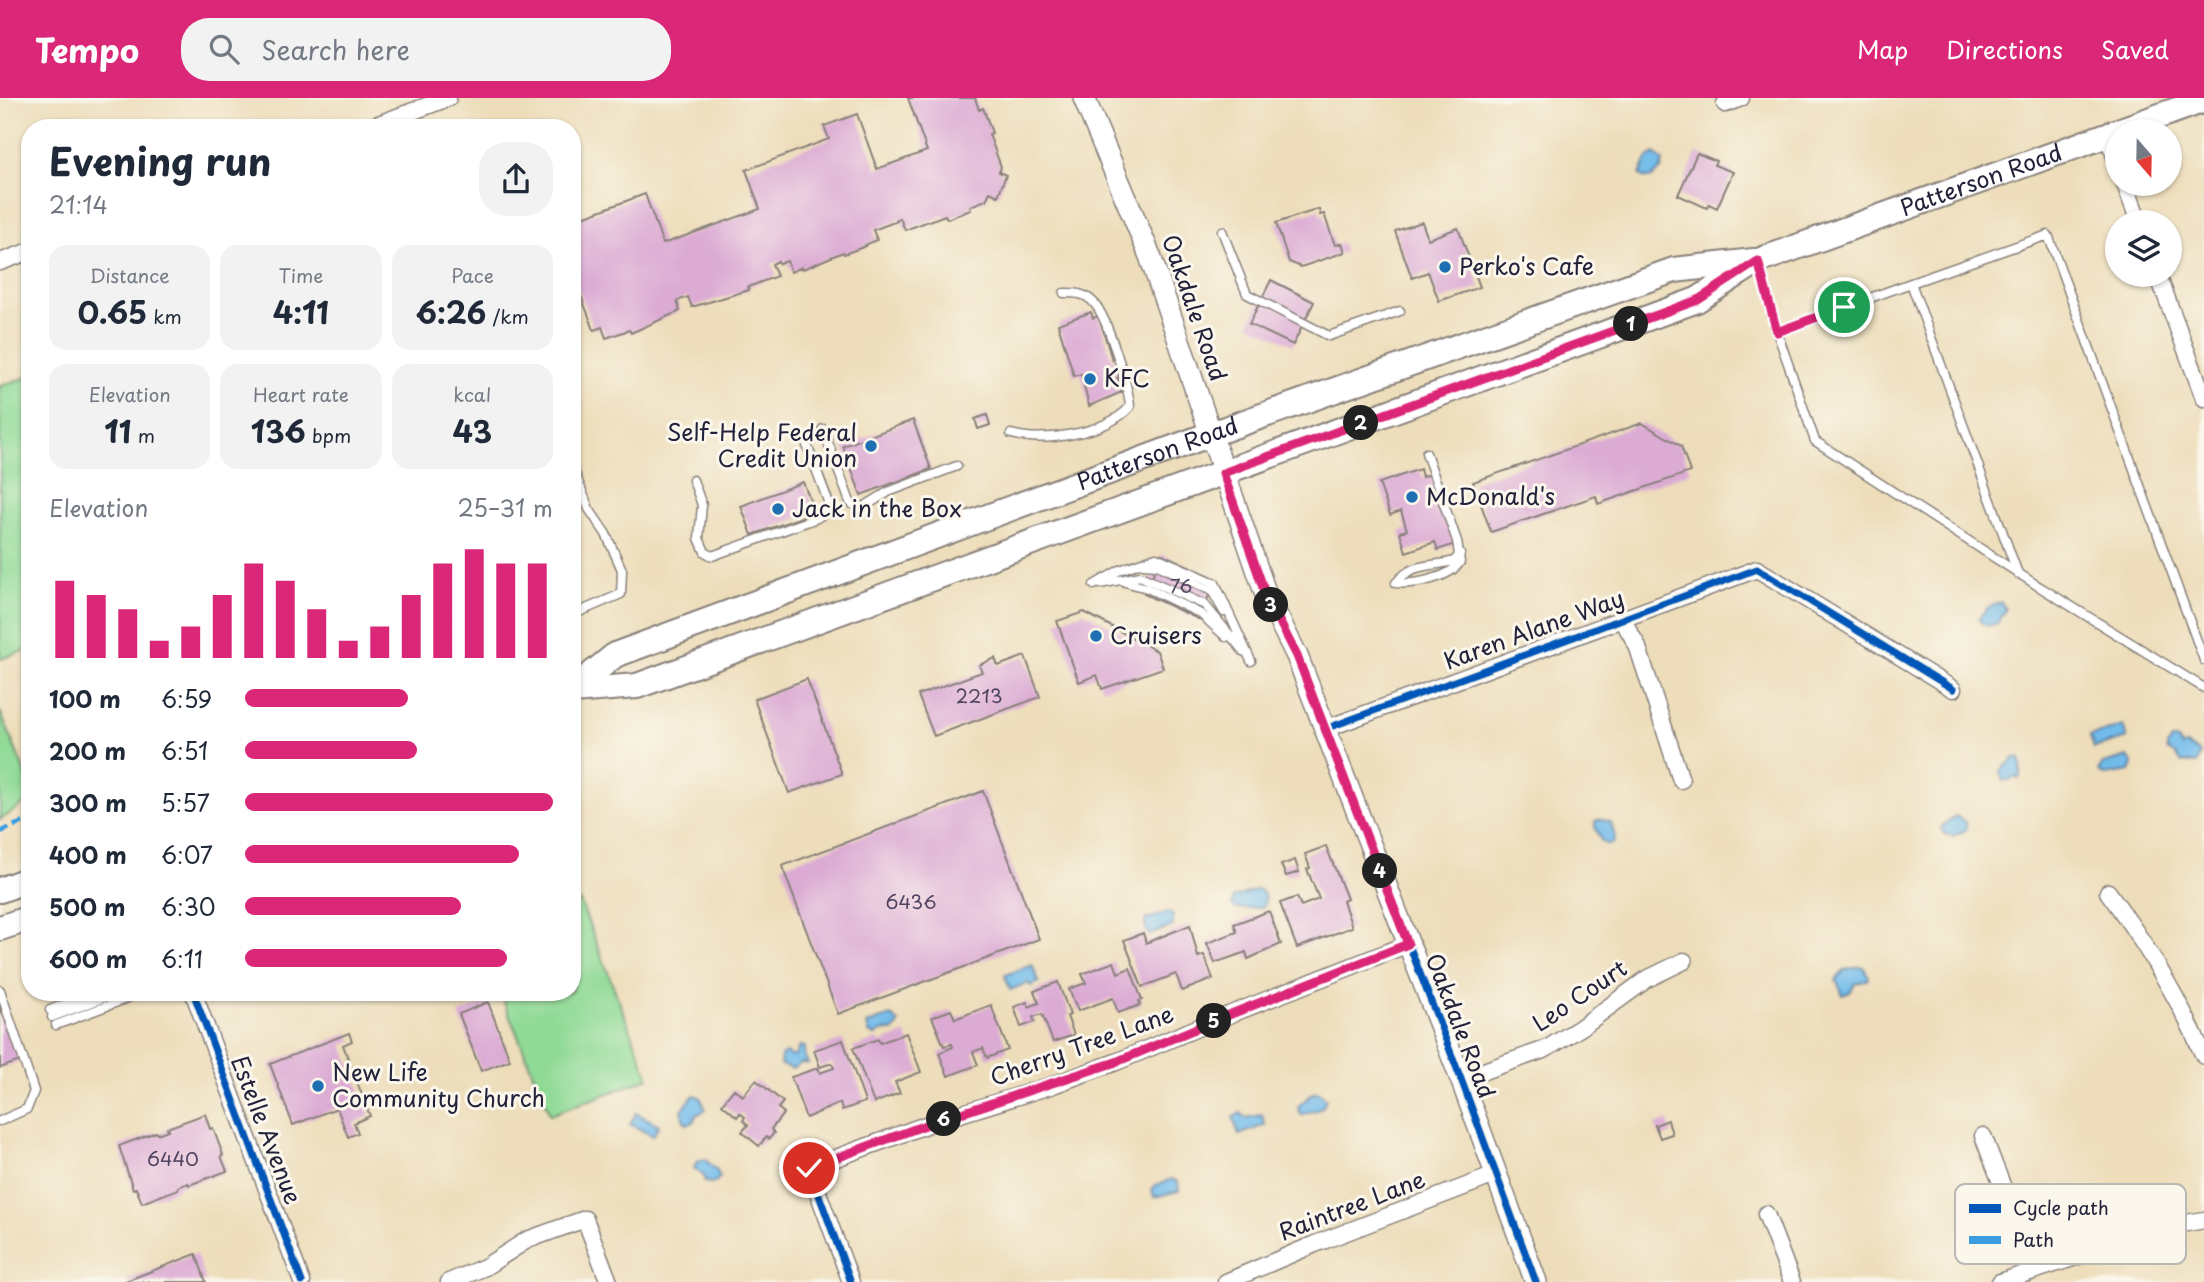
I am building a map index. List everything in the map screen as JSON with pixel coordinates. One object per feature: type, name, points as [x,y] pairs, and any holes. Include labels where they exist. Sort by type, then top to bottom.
[{"type":"main road","name":"Patterson Road","points":[[2147,119],[2193,101]]},
{"type":"main road","name":"Patterson Road","points":[[581,689],[637,686],[1698,300],[1758,261],[2105,136]]},
{"type":"main road","name":"Patterson Road","points":[[581,683],[615,655],[1211,434],[1674,270],[1758,261]]},
{"type":"main road","points":[[0,890],[21,882]]},
{"type":"main road","points":[[0,929],[21,921]]},
{"type":"street","points":[[392,119],[447,98]]},
{"type":"street","name":"Oakdale Road","points":[[1084,98],[1150,256],[1265,593],[1297,656],[1461,1079],[1536,1282]]},
{"type":"street","points":[[1725,104],[1741,98]]},
{"type":"street","points":[[0,262],[21,254]]},
{"type":"street","points":[[2162,287],[2204,398]]},
{"type":"street","name":"Karen Alane Way","points":[[1325,729],[1757,569],[1953,689]]},
{"type":"street","points":[[1622,618],[1637,645],[1681,780]]},
{"type":"street","points":[[2108,892],[2134,928],[2174,995],[2204,1056]]},
{"type":"street","name":"Cherry Tree Lane","points":[[852,1282],[809,1168],[931,1123],[1116,1062],[1408,944]]},
{"type":"street","name":"Leo Court","points":[[1461,1079],[1546,1049],[1580,1028],[1647,979],[1684,961]]},
{"type":"street","name":"Estelle Avenue","points":[[196,1001],[302,1282]]},
{"type":"street","points":[[1983,1136],[2002,1184]]},
{"type":"street","name":"Raintree Lane","points":[[1226,1282],[1315,1244],[1496,1175]]},
{"type":"street","points":[[1766,1214],[1792,1282]]},
{"type":"street","points":[[449,1282],[485,1267],[527,1240],[585,1219],[609,1282]]},
{"type":"street","points":[[2186,1223],[2204,1220]]},
{"type":"street","points":[[2033,1264],[2035,1270]]},
{"type":"street","points":[[2000,1282],[2053,1264]]},
{"type":"lane","points":[[1222,231],[1247,294],[1329,336],[1399,311]]},
{"type":"lane","points":[[1777,332],[2048,235],[2204,660]]},
{"type":"lane","points":[[1758,261],[1777,332],[1815,442],[2018,573],[2204,688]]},
{"type":"lane","points":[[1911,283],[2018,573]]},
{"type":"lane","points":[[1011,434],[1027,438],[1060,437],[1114,419],[1130,407],[1118,361],[1095,303],[1079,293],[1064,293]]},
{"type":"lane","points":[[823,429],[850,502],[856,507],[862,508],[888,492],[957,466]]},
{"type":"lane","points":[[694,480],[702,505],[699,538],[705,552],[712,556],[817,518],[826,512],[828,500],[804,437]]},
{"type":"lane","points":[[1426,453],[1460,553],[1457,567],[1411,585],[1396,583],[1405,572],[1431,564],[1454,561],[1460,553]]},
{"type":"lane","points":[[581,489],[622,570],[621,594],[581,612]]},
{"type":"lane","points":[[1156,557],[1215,583],[1251,661],[1205,606],[1140,576],[1094,585],[1120,570],[1156,557]]},
{"type":"lane","points":[[0,990],[34,1091],[27,1109],[0,1121]]},
{"type":"lane","points":[[53,1017],[81,1001]]},
{"type":"lane","points":[[53,1017],[95,1001]]},
{"type":"lane","points":[[53,1017],[116,1001]]},
{"type":"green space","points":[[21,379],[21,652],[0,659],[0,386]]},
{"type":"green space","points":[[0,711],[21,763],[21,806],[0,820]]},
{"type":"green space","points":[[581,904],[649,1078],[550,1115],[504,1001],[581,1001]]},
{"type":"water","points":[[1655,154],[1663,161],[1661,169],[1652,178],[1645,178],[1640,175],[1647,159]]},
{"type":"water","points":[[2001,602],[2006,609],[1998,623],[1988,626],[1982,623],[1979,618],[1987,608]]},
{"type":"water","points":[[2123,726],[2127,738],[2094,748],[2090,736]]},
{"type":"water","points":[[2172,740],[2177,740],[2182,747],[2186,745],[2199,752],[2197,763],[2182,763],[2176,755],[2167,750]]},
{"type":"water","points":[[2128,757],[2133,764],[2130,771],[2105,775],[2100,773],[2103,764]]},
{"type":"water","points":[[2014,758],[2021,761],[2021,775],[2018,779],[2014,777],[2010,781],[2003,781],[2000,772]]},
{"type":"water","points":[[1956,816],[1966,822],[1966,830],[1953,836],[1944,834],[1941,828]]},
{"type":"water","points":[[1600,819],[1611,822],[1615,838],[1613,843],[1608,845],[1602,842],[1595,827],[1595,821]]},
{"type":"water","points":[[1258,889],[1265,897],[1263,907],[1237,909],[1232,906],[1233,898]]},
{"type":"water","points":[[1168,912],[1173,915],[1173,926],[1149,935],[1145,920]]},
{"type":"water","points":[[1032,965],[1039,982],[1010,990],[1005,975]]},
{"type":"water","points":[[1864,968],[1869,977],[1855,984],[1850,992],[1843,995],[1836,980],[1845,970]]},
{"type":"water","points":[[891,1016],[899,1022],[897,1028],[893,1031],[884,1030],[875,1036],[869,1033],[867,1024]]},
{"type":"water","points":[[800,1046],[805,1047],[804,1054],[808,1064],[801,1063],[793,1069],[780,1065],[781,1056],[786,1053],[795,1056]]},
{"type":"water","points":[[1315,1092],[1326,1099],[1322,1108],[1301,1115],[1298,1106]]},
{"type":"water","points":[[694,1095],[700,1097],[706,1110],[687,1124],[682,1110]]},
{"type":"water","points":[[636,1113],[659,1125],[653,1136],[630,1124]]},
{"type":"water","points":[[1241,1113],[1246,1118],[1262,1115],[1265,1125],[1239,1135],[1233,1117]]},
{"type":"water","points":[[705,1159],[720,1177],[714,1183],[705,1182],[703,1175],[694,1168],[697,1162]]},
{"type":"water","points":[[1172,1179],[1178,1182],[1179,1191],[1154,1197],[1152,1190],[1155,1185]]},
{"type":"building","points":[[908,98],[975,98],[979,110],[983,108],[992,133],[989,134],[1001,167],[999,172],[1006,175],[998,196],[990,192],[986,200],[970,206],[971,210],[947,219],[945,215],[905,230],[900,218],[897,219],[873,230],[877,240],[866,246],[844,254],[843,252],[803,269],[802,267],[791,272],[787,261],[779,264],[778,261],[772,264],[777,276],[748,287],[749,290],[692,307],[688,297],[677,301],[680,311],[631,333],[629,330],[606,338],[602,327],[594,330],[581,296],[581,218],[645,194],[663,244],[760,209],[746,170],[829,139],[824,126],[857,114],[877,169],[927,151]]},
{"type":"building","points":[[1697,153],[1716,161],[1714,165],[1733,172],[1717,208],[1709,204],[1707,208],[1678,195]]},
{"type":"building","points":[[1319,209],[1320,215],[1324,214],[1335,245],[1342,243],[1345,252],[1301,267],[1289,262],[1276,223]]},
{"type":"building","points":[[1422,222],[1428,239],[1458,228],[1480,287],[1439,301],[1428,272],[1412,278],[1395,231]]},
{"type":"building","points":[[1271,280],[1314,302],[1293,345],[1249,324]]},
{"type":"building","points":[[1091,312],[1093,318],[1099,316],[1112,360],[1115,359],[1121,376],[1117,378],[1122,392],[1089,406],[1081,374],[1074,376],[1058,324]]},
{"type":"building","points":[[987,415],[990,425],[978,429],[975,419]]},
{"type":"building","points":[[913,420],[931,469],[861,495],[843,446]]},
{"type":"building","points":[[1642,423],[1681,446],[1690,472],[1598,504],[1596,496],[1491,532],[1473,482]]},
{"type":"building","name":"McDonald's","points":[[1420,469],[1422,477],[1431,474],[1455,544],[1438,550],[1435,542],[1406,552],[1400,532],[1407,530],[1401,511],[1390,515],[1379,483]]},
{"type":"building","name":"Jack in the Box","points":[[803,482],[815,512],[752,535],[741,506]]},
{"type":"building","points":[[1162,554],[1217,579],[1198,619],[1144,594]]},
{"type":"building","name":"Cruisers","points":[[1084,612],[1157,651],[1163,668],[1102,689],[1097,675],[1079,682],[1057,621]]},
{"type":"building","points":[[1025,656],[1040,697],[934,736],[918,695],[982,672],[979,665],[995,658],[998,666]]},
{"type":"building","points":[[807,679],[842,774],[789,793],[754,699]]},
{"type":"building","points":[[983,791],[1039,939],[838,1014],[782,866]]},
{"type":"building","points":[[1326,846],[1347,899],[1343,901],[1352,927],[1297,948],[1280,903],[1297,897],[1301,906],[1319,899],[1307,869],[1310,868],[1305,854]]},
{"type":"building","points":[[1295,860],[1299,872],[1286,876],[1281,865]]},
{"type":"building","points":[[1269,911],[1281,944],[1248,959],[1246,952],[1215,963],[1207,943],[1237,932],[1234,924]]},
{"type":"building","points":[[1190,925],[1198,957],[1204,955],[1213,979],[1182,991],[1176,974],[1142,987],[1124,940],[1143,933],[1146,943]]},
{"type":"building","points":[[1114,962],[1118,973],[1130,968],[1142,1000],[1139,1001],[1140,1005],[1118,1013],[1113,998],[1078,1011],[1069,989],[1086,983],[1082,974]]},
{"type":"building","points":[[1058,982],[1074,1035],[1053,1042],[1042,1014],[1033,1017],[1035,1022],[1021,1027],[1014,1007],[1027,1002],[1029,1007],[1039,1003],[1034,991]]},
{"type":"building","name":"New Life Community Church","points":[[488,1002],[510,1060],[481,1071],[459,1014]]},
{"type":"building","points":[[0,1004],[20,1061],[0,1068]]},
{"type":"building","points":[[991,1005],[1008,1050],[987,1058],[983,1048],[973,1052],[978,1065],[948,1076],[939,1053],[953,1047],[952,1044],[944,1046],[932,1017],[951,1010],[955,1019]]},
{"type":"building","name":"New Life Community Church","points":[[349,1033],[352,1041],[343,1045],[370,1116],[354,1123],[358,1133],[348,1137],[337,1108],[293,1125],[270,1064]]},
{"type":"building","points":[[906,1033],[921,1072],[895,1082],[900,1093],[874,1103],[853,1048],[878,1039],[880,1043]]},
{"type":"building","points":[[843,1040],[865,1102],[842,1110],[840,1103],[806,1118],[791,1077],[818,1068],[820,1073],[834,1068],[832,1063],[820,1067],[814,1050]]},
{"type":"building","points":[[756,1080],[783,1102],[778,1108],[784,1113],[771,1129],[774,1133],[769,1139],[766,1137],[759,1146],[742,1132],[748,1125],[743,1120],[745,1117],[740,1113],[737,1117],[722,1104],[734,1089],[743,1096]]},
{"type":"building","points":[[205,1114],[210,1129],[213,1128],[227,1171],[189,1185],[188,1183],[142,1203],[136,1188],[133,1189],[119,1146]]},
{"type":"building","points":[[1668,1120],[1672,1134],[1660,1138],[1655,1125]]},
{"type":"building","points":[[196,1254],[206,1282],[123,1282]]},
{"type":"marked path","points":[[0,832],[21,823]]},
{"type":"cycle path","points":[[1223,473],[1265,592],[1297,656],[1461,1079],[1536,1282]]},
{"type":"cycle path","points":[[1325,729],[1757,569],[1953,689]]},
{"type":"cycle path","points":[[851,1282],[809,1168],[931,1123],[1050,1086],[1116,1062],[1408,944]]},
{"type":"cycle path","points":[[196,1001],[302,1282]]},
{"type":"place","name":"Perko's Cafe","points":[[1445,267]]},
{"type":"place","name":"KFC","points":[[1090,379]]},
{"type":"place","name":"Self-Help Federal Credit Union","points":[[871,446]]},
{"type":"place","name":"McDonald's","points":[[1412,497]]},
{"type":"place","name":"Jack in the Box","points":[[778,509]]},
{"type":"place","name":"Cruisers","points":[[1096,636]]},
{"type":"place","name":"New Life Community Church","points":[[318,1086]]},
{"type":"route","points":[[809,1168],[931,1123],[1116,1062],[1408,944],[1297,656],[1265,593],[1223,473],[1698,300],[1758,261],[1777,332],[1844,307]]}]
